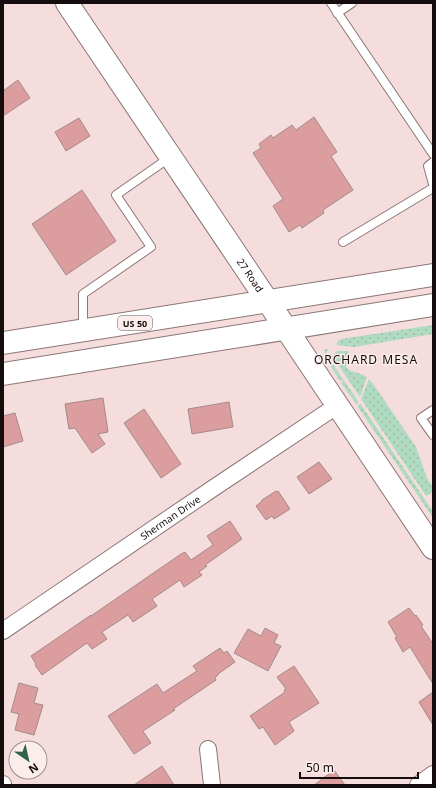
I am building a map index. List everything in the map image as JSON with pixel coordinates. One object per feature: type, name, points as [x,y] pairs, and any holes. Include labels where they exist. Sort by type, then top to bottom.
[{"type":"main road","name":"27 Road","points":[[67,3],[433,548]]},
{"type":"main road","name":"US 50","points":[[3,343],[433,275]]},
{"type":"main road","points":[[3,374],[433,306]]},
{"type":"street","name":"Sherman Drive","points":[[3,631],[338,405]]},
{"type":"street","points":[[208,749],[212,785]]},
{"type":"street","points":[[418,785],[433,774]]},
{"type":"lane","points":[[331,3],[433,154]]},
{"type":"lane","points":[[337,13],[352,3]]},
{"type":"lane","points":[[83,331],[83,294],[151,247],[116,195],[170,157]]},
{"type":"lane","points":[[433,162],[428,166],[433,184]]},
{"type":"lane","points":[[343,242],[433,188]]},
{"type":"lane","points":[[433,410],[421,418],[433,435]]},
{"type":"green space","points":[[433,325],[433,334],[354,347],[337,345],[337,342],[341,339]]},
{"type":"green space","points":[[328,349],[326,354],[358,401],[357,405],[341,383],[343,380],[340,381],[326,359],[324,350]]},
{"type":"green space","points":[[337,351],[349,351],[346,366],[347,368],[367,377],[360,397],[332,356]]},
{"type":"green space","points":[[369,379],[416,447],[427,478],[433,487],[433,492],[426,496],[361,399]]},
{"type":"green space","points":[[360,403],[432,510],[433,518],[358,407]]},
{"type":"building","points":[[18,80],[30,98],[3,116],[3,91]]},
{"type":"building","points":[[314,117],[337,152],[331,156],[353,190],[323,210],[324,213],[302,228],[300,225],[289,232],[273,206],[283,199],[253,153],[261,148],[259,144],[271,135],[273,138],[292,125],[296,130]]},
{"type":"building","points":[[79,118],[90,136],[66,151],[55,132]]},
{"type":"building","points":[[82,190],[116,241],[66,275],[32,224]]},
{"type":"building","points":[[103,398],[108,432],[98,434],[105,444],[92,453],[75,428],[69,429],[65,404]]},
{"type":"building","points":[[229,402],[233,427],[192,434],[188,409]]},
{"type":"building","points":[[144,409],[181,464],[161,478],[124,423]]},
{"type":"building","points":[[15,413],[23,441],[3,447],[3,416]]},
{"type":"building","points":[[319,462],[332,479],[309,494],[297,477]]},
{"type":"building","points":[[278,491],[290,509],[274,519],[272,516],[266,520],[256,506]]},
{"type":"building","points":[[230,521],[242,539],[205,565],[207,566],[199,572],[202,575],[184,587],[180,580],[152,599],[157,606],[133,622],[128,615],[102,632],[107,639],[92,649],[87,643],[42,675],[31,656],[181,554],[185,552],[191,560],[213,545],[207,536]]},
{"type":"building","points":[[409,608],[423,625],[421,626],[433,644],[433,684],[410,647],[403,652],[395,638],[397,637],[388,622]]},
{"type":"building","points":[[265,628],[278,635],[274,643],[281,646],[268,671],[234,653],[248,629],[261,636]]},
{"type":"building","points":[[220,648],[224,653],[227,651],[235,662],[218,674],[215,678],[216,680],[143,731],[151,743],[134,754],[108,716],[157,684],[163,693],[197,671],[193,666]]},
{"type":"building","points":[[294,666],[319,703],[289,722],[294,731],[275,745],[263,727],[259,729],[250,716],[285,692],[284,690],[286,689],[277,677]]},
{"type":"building","points":[[19,683],[38,688],[34,703],[43,705],[34,735],[15,730],[19,714],[11,712]]},
{"type":"building","points":[[433,692],[433,725],[419,702]]},
{"type":"building","points":[[162,766],[174,785],[134,785]]},
{"type":"building","points":[[334,770],[345,785],[314,785]]},
{"type":"district","name":"ORCHARD MESA","points":[[366,359]]}]
